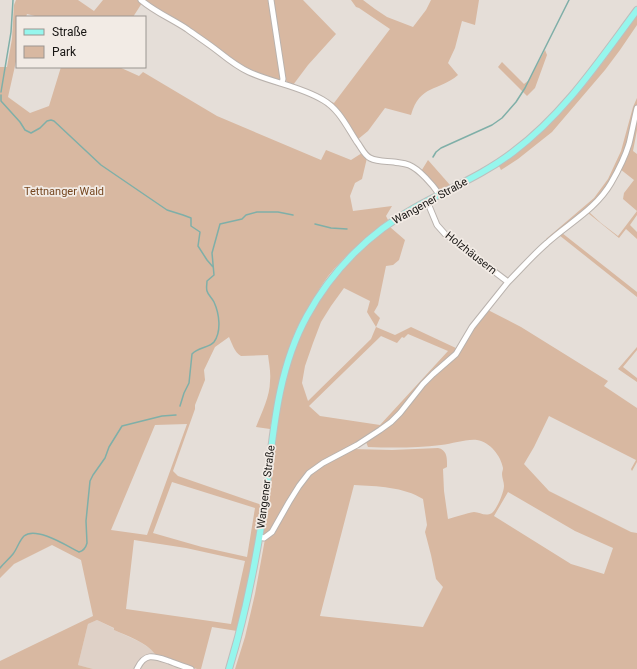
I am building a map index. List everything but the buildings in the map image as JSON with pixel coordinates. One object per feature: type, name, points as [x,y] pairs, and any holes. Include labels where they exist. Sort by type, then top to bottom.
[{"type":"main road","name":"Wangener Straße","points":[[229,669],[249,595],[260,537],[274,423],[280,393],[291,353],[303,324],[314,303],[339,268],[349,257],[379,231],[402,214],[438,194],[472,178],[499,162],[528,141],[564,106],[637,10]]},
{"type":"street","points":[[141,0],[198,36],[240,68],[323,100],[333,107],[369,157],[375,160],[402,163],[410,166],[421,174],[438,194]]},
{"type":"street","points":[[272,0],[283,79],[282,83]]},
{"type":"street","points":[[260,537],[264,538],[272,532],[309,473],[323,463],[357,445],[391,422],[423,384],[456,354],[472,327],[508,282],[547,242],[586,212],[600,199],[611,183],[625,154],[629,144],[637,108]]},
{"type":"street","name":"Holzhäusern","points":[[427,201],[437,225],[445,234],[508,282]]},
{"type":"street","points":[[137,669],[140,662],[148,656],[156,657],[191,669]]},
{"type":"shaded area","points":[[97,620],[140,642],[152,650],[155,654],[197,669],[93,669],[78,665],[88,624]]},
{"type":"green space","name":"Tettnanger Wald","points":[[16,0],[78,0],[94,11],[103,0],[140,0],[142,3],[134,16],[35,16],[27,14],[26,16],[16,16],[16,61],[8,97],[30,113],[49,106],[61,68],[121,68],[139,76],[143,72],[217,116],[321,160],[326,150],[351,160],[362,153],[367,158],[362,179],[355,183],[350,196],[353,211],[392,206],[386,216],[388,220],[367,237],[331,272],[296,330],[283,369],[270,429],[256,427],[270,387],[268,355],[241,356],[235,350],[229,337],[215,347],[204,370],[205,380],[173,471],[178,476],[262,505],[253,561],[237,631],[212,627],[201,669],[197,669],[155,654],[142,643],[97,620],[88,624],[78,665],[93,669],[0,669],[0,661],[93,616],[81,560],[52,545],[14,564],[0,578],[0,67],[7,67],[12,39],[14,5]],"holes":[[[187,424],[147,535],[111,530],[155,425]],[[172,482],[255,508],[247,557],[202,547],[153,533]],[[134,540],[186,548],[245,561],[231,624],[126,609]]]},
{"type":"green space","points":[[143,0],[270,0],[281,76],[280,80],[244,69]]},
{"type":"green space","points":[[273,0],[303,0],[336,34],[308,65],[293,85],[288,83],[285,79]]},
{"type":"green space","points":[[351,0],[363,0],[387,17],[413,27],[426,10],[431,0],[479,0],[475,25],[462,21],[455,48],[448,63],[458,75],[430,90],[419,98],[411,115],[385,108],[368,131],[357,140],[325,99],[334,103],[390,29],[356,7]]},
{"type":"green space","points":[[637,15],[637,25],[620,50],[605,70],[552,132],[518,159],[501,170],[499,166],[547,127],[565,109],[597,70]]},
{"type":"green space","points":[[545,50],[547,55],[535,88],[527,96],[498,67],[502,62],[524,84],[529,80]]},
{"type":"green space","points":[[637,98],[637,105],[630,136],[615,173],[597,201],[547,242],[546,239],[594,198],[608,179],[621,151],[633,107]]},
{"type":"green space","points":[[637,115],[637,130],[633,151],[637,154],[637,211],[623,199],[624,193],[634,180],[620,169]]},
{"type":"green space","points":[[428,160],[450,185],[436,192],[420,173]]},
{"type":"green space","points":[[637,211],[637,215],[630,225],[637,232],[637,239],[626,229],[619,238],[588,213],[589,212],[618,236]]},
{"type":"green space","points":[[390,227],[405,240],[399,260],[393,265],[386,266],[378,305],[374,312],[380,318],[376,327],[395,335],[411,327],[458,349],[401,411],[379,430],[308,472],[268,534],[263,536],[277,423],[283,389],[298,340],[313,310],[331,283],[353,258]],"holes":[[[344,288],[370,301],[367,312],[376,327],[371,339],[308,401],[302,383],[305,366],[321,322]],[[408,334],[448,351],[380,425],[320,416],[309,406],[381,336],[397,343],[402,337],[404,338]]]},
{"type":"green space","points":[[562,233],[637,292],[637,297],[559,235]]},
{"type":"green space","points":[[488,310],[521,327],[608,381],[604,386],[637,408],[637,462],[632,471],[631,469],[636,460],[549,416],[524,464],[549,491],[631,532],[637,533],[637,669],[235,669],[245,637],[255,594],[265,539],[305,481],[316,469],[351,449],[392,450],[438,448],[444,451],[447,458],[447,467],[443,469],[448,519],[474,512],[487,515],[494,511],[504,489],[502,474],[503,468],[500,459],[494,450],[482,441],[472,440],[432,446],[386,448],[368,447],[366,442],[392,423],[429,380],[456,356],[473,329]],"holes":[[[354,485],[399,490],[416,495],[423,499],[427,525],[425,532],[436,579],[443,587],[423,627],[320,616]],[[508,492],[575,531],[613,548],[604,574],[571,564],[494,516]]]},
{"type":"green space","points":[[637,347],[637,350],[623,367],[637,378],[637,382],[618,369]]},
{"type":"waterway","points":[[1,92],[11,32],[13,0]]},
{"type":"waterway","points":[[433,157],[441,148],[492,125],[502,118],[516,102],[525,88],[569,0]]},
{"type":"waterway","points":[[1,95],[1,101],[20,122],[25,130],[31,133],[40,128],[47,121],[54,121],[101,165],[167,210],[191,218],[191,226],[200,232],[198,246],[213,267]]},
{"type":"waterway","points":[[180,406],[189,383],[192,354],[197,350],[212,344],[217,338],[219,322],[214,302],[207,290],[207,281],[214,275],[212,253],[220,224],[242,219],[246,215],[257,212],[278,212],[293,215]]},
{"type":"waterway","points":[[315,224],[331,228],[347,229]]},
{"type":"waterway","points":[[0,568],[13,554],[22,538],[29,534],[36,533],[44,535],[79,552],[83,550],[87,543],[86,521],[90,481],[105,458],[109,447],[122,426],[162,416],[176,415]]}]
